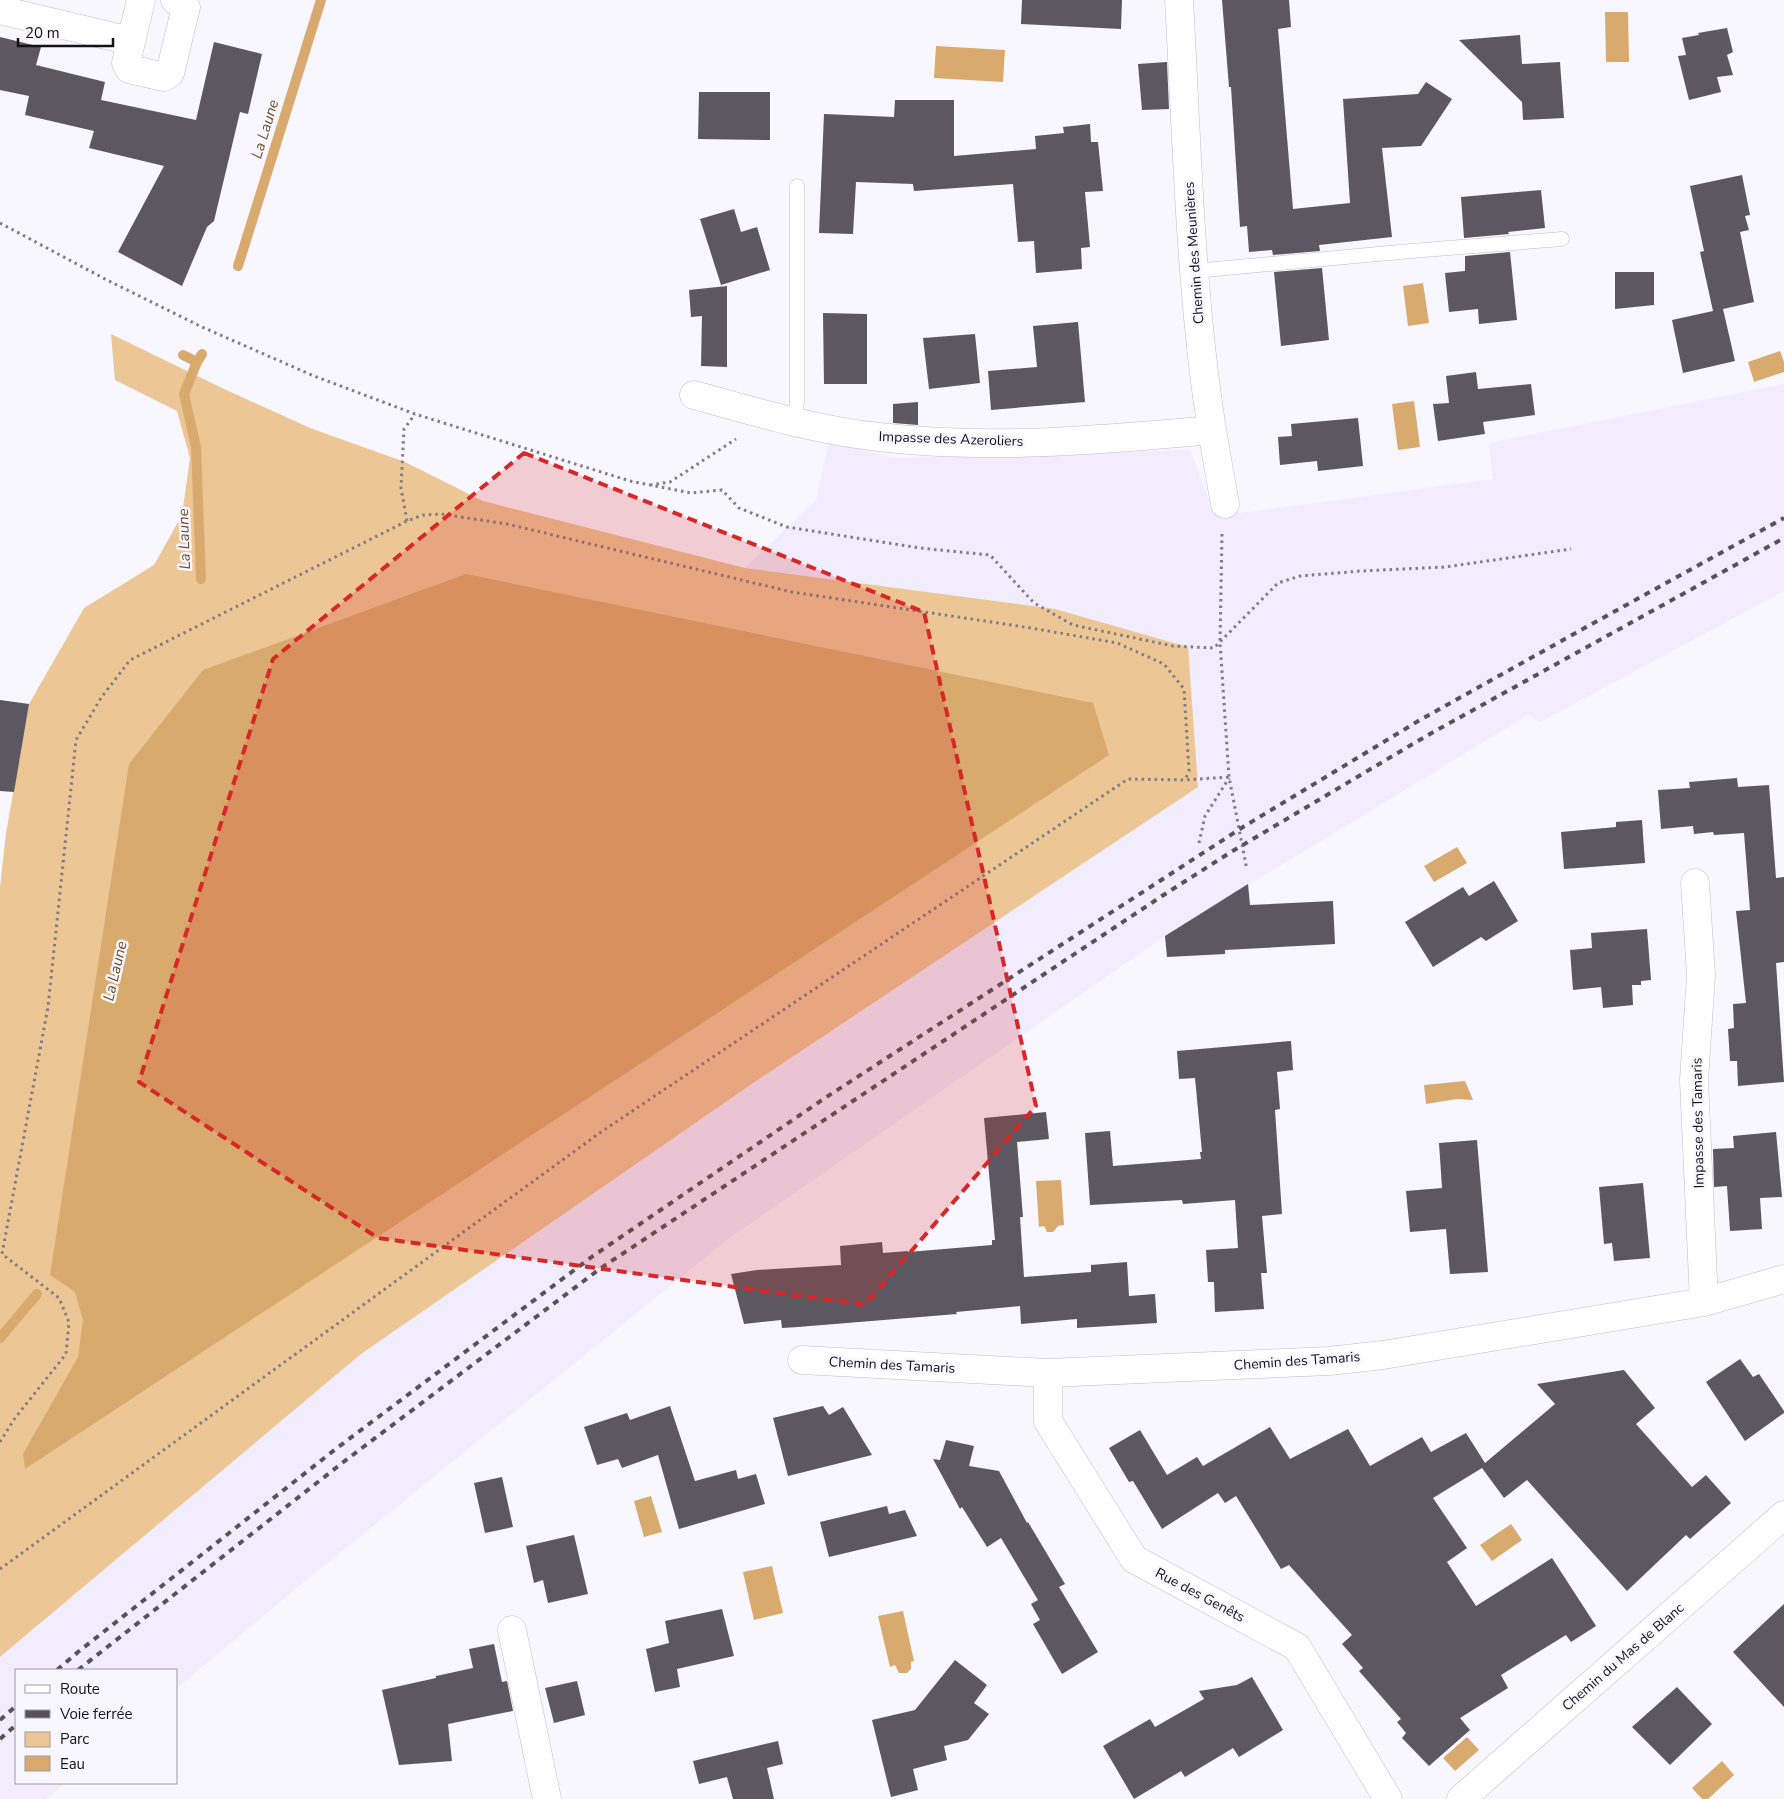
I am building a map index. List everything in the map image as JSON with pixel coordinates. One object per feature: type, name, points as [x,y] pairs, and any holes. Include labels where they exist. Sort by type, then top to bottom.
[{"type":"street","points":[[141,0],[126,63],[129,69],[164,77],[170,73],[186,7],[183,2],[175,0]]},
{"type":"street","name":"Chemin des Meunières","points":[[1179,0],[1194,271],[1204,372],[1225,504]]},
{"type":"street","points":[[0,10],[131,41]]},
{"type":"street","name":"Impasse des Azeroliers","points":[[694,395],[784,419],[880,438],[962,442],[1075,442],[1212,430]]},
{"type":"street","name":"Impasse des Tamaris","points":[[1696,883],[1701,976],[1694,1080],[1704,1302]]},
{"type":"street","name":"Chemin des Tamaris","points":[[802,1360],[1048,1373],[1329,1362],[1704,1302],[1784,1278]]},
{"type":"street","name":"Rue des Genêts","points":[[1048,1373],[1048,1421],[1134,1559],[1297,1647],[1388,1799]]},
{"type":"street","name":"Chemin du Mas de Blanc","points":[[1461,1799],[1784,1515]]},
{"type":"street","points":[[512,1630],[547,1799]]},
{"type":"lane","points":[[784,419],[797,401],[797,186]]},
{"type":"lane","points":[[1194,271],[1562,239]]},
{"type":"path","points":[[0,223],[105,279],[202,327],[314,376],[415,414],[573,465],[647,485],[691,493],[722,490],[739,508],[786,526],[920,548],[990,555],[1034,603],[1073,625],[1173,646],[1214,648],[1278,583],[1300,576],[1445,567],[1571,549]]},
{"type":"path","points":[[407,521],[401,488],[404,429],[415,414]]},
{"type":"path","points":[[647,485],[670,482],[726,445],[784,419]]},
{"type":"path","points":[[1225,504],[1222,525],[1220,642],[1229,777],[1247,870]]},
{"type":"path","points":[[0,1442],[15,1418],[66,1354],[69,1322],[59,1298],[2,1254],[48,1007],[76,740],[101,698],[130,660],[407,521],[424,515],[441,514],[507,524],[792,592],[1117,643],[1164,664],[1184,689],[1189,771],[1185,780]]},
{"type":"path","points":[[0,1569],[601,1132],[1128,779],[1185,780],[1229,777]]},
{"type":"path","points":[[1199,843],[1205,816],[1229,777]]},
{"type":"highlighted area","points":[[524,453],[924,612],[1036,1106],[865,1305],[378,1238],[139,1082],[273,659]]},
{"type":"shaded area","points":[[1784,384],[1784,591],[1540,722],[1528,715],[1165,936],[727,1240],[321,1568],[178,1687],[178,1669],[15,1669],[15,1784],[64,1784],[46,1799],[0,1799],[0,1658],[361,1354],[759,1079],[1188,647],[1055,609],[745,568],[816,500],[829,442],[894,458],[1190,450],[1214,514],[1249,512],[1493,479],[1489,443]]},
{"type":"green space","points":[[111,334],[310,428],[405,462],[483,501],[745,568],[1055,609],[1188,647],[1198,787],[759,1079],[361,1354],[0,1657],[0,887],[6,833],[29,704],[84,608],[154,565],[182,515],[190,458],[177,411],[115,380]]},
{"type":"water","points":[[1605,12],[1628,12],[1629,62],[1606,62]]},
{"type":"water","points":[[936,46],[1005,50],[1003,82],[934,78]]},
{"type":"water","points":[[1423,283],[1429,323],[1408,326],[1403,286]]},
{"type":"water","points":[[1780,351],[1784,362],[1784,372],[1754,382],[1748,362]]},
{"type":"water","points":[[1414,401],[1420,447],[1398,450],[1392,404]]},
{"type":"water","points":[[466,574],[1093,703],[1109,755],[25,1469],[23,1454],[78,1357],[83,1320],[75,1292],[50,1275],[129,764],[203,670]]},
{"type":"water","points":[[1457,847],[1467,863],[1434,882],[1424,866]]},
{"type":"water","points":[[1465,1081],[1473,1100],[1457,1099],[1426,1104],[1424,1085]]},
{"type":"water","points":[[1061,1180],[1064,1225],[1058,1226],[1053,1232],[1047,1232],[1044,1226],[1039,1227],[1036,1181]]},
{"type":"water","points":[[651,1496],[662,1532],[644,1537],[634,1501]]},
{"type":"water","points":[[1511,1524],[1522,1540],[1492,1561],[1480,1545]]},
{"type":"water","points":[[772,1566],[783,1613],[754,1620],[743,1572]]},
{"type":"water","points":[[903,1611],[914,1661],[911,1662],[911,1669],[907,1673],[899,1673],[895,1665],[890,1667],[878,1616]]},
{"type":"water","points":[[1467,1737],[1479,1750],[1455,1771],[1443,1758]]},
{"type":"water","points":[[1722,1761],[1734,1775],[1708,1799],[1702,1799],[1692,1788]]},
{"type":"building","points":[[1022,0],[1122,0],[1121,29],[1021,24]]},
{"type":"building","points":[[1222,0],[1289,0],[1291,27],[1278,29],[1293,209],[1350,203],[1343,99],[1418,94],[1426,82],[1452,99],[1421,146],[1382,148],[1392,237],[1319,245],[1320,251],[1273,255],[1272,250],[1249,252],[1247,226],[1240,227],[1231,87],[1229,87]]},
{"type":"building","points":[[1727,28],[1733,52],[1727,55],[1733,75],[1717,77],[1721,92],[1689,100],[1678,56],[1686,55],[1682,38]]},
{"type":"building","points":[[1520,35],[1522,64],[1560,62],[1564,118],[1523,120],[1522,102],[1459,40]]},
{"type":"building","points":[[0,37],[41,47],[36,65],[105,82],[101,100],[196,120],[214,42],[262,54],[248,114],[240,112],[214,221],[207,227],[182,286],[118,252],[164,166],[89,148],[94,131],[25,115],[29,96],[0,90]]},
{"type":"building","points":[[1167,62],[1169,109],[1142,110],[1138,64]]},
{"type":"building","points":[[699,92],[770,92],[770,140],[698,139]]},
{"type":"building","points":[[895,100],[954,100],[954,156],[1036,149],[1035,136],[1064,133],[1063,127],[1090,124],[1091,142],[1098,142],[1103,191],[1085,192],[1090,247],[1081,248],[1082,269],[1036,273],[1034,241],[1018,242],[1013,184],[914,191],[913,184],[856,182],[853,234],[819,233],[824,114],[894,117]]},
{"type":"building","points":[[1742,175],[1750,215],[1745,216],[1749,230],[1740,232],[1754,302],[1723,309],[1735,361],[1683,373],[1672,320],[1713,311],[1700,252],[1704,251],[1690,186]]},
{"type":"building","points":[[1541,190],[1545,228],[1508,232],[1509,234],[1464,238],[1461,197]]},
{"type":"building","points":[[734,209],[741,232],[757,227],[770,270],[721,285],[700,219]]},
{"type":"building","points":[[1510,252],[1517,320],[1479,324],[1478,309],[1449,312],[1445,273],[1465,271],[1465,256]]},
{"type":"building","points":[[1322,268],[1329,340],[1281,346],[1274,272]]},
{"type":"building","points":[[1615,272],[1654,272],[1654,305],[1615,309]]},
{"type":"building","points":[[727,286],[727,367],[701,366],[702,316],[691,317],[689,290]]},
{"type":"building","points":[[823,313],[867,314],[867,384],[824,384]]},
{"type":"building","points":[[1078,322],[1085,402],[991,410],[988,371],[1037,367],[1033,326]]},
{"type":"building","points":[[975,334],[980,383],[929,389],[923,338]]},
{"type":"building","points":[[1476,372],[1478,389],[1531,384],[1535,415],[1483,422],[1485,434],[1438,441],[1433,404],[1449,403],[1446,376]]},
{"type":"building","points":[[918,402],[918,425],[893,423],[893,404]]},
{"type":"building","points":[[1358,418],[1363,466],[1318,471],[1317,461],[1280,465],[1278,437],[1292,436],[1291,424]]},
{"type":"building","points":[[0,700],[29,704],[14,792],[0,791]]},
{"type":"building","points":[[1737,778],[1738,787],[1769,785],[1776,878],[1784,877],[1784,962],[1776,963],[1784,1082],[1738,1086],[1737,1061],[1730,1061],[1728,1029],[1734,1028],[1733,1004],[1746,1003],[1736,911],[1750,910],[1744,833],[1714,835],[1713,832],[1694,834],[1693,826],[1661,829],[1658,790],[1690,788],[1689,782]]},
{"type":"building","points":[[1642,820],[1645,863],[1564,869],[1561,832],[1616,827],[1616,822]]},
{"type":"building","points":[[1494,881],[1518,921],[1486,941],[1481,937],[1433,967],[1405,922],[1463,887],[1469,896]]},
{"type":"building","points":[[1248,884],[1250,905],[1333,901],[1335,944],[1225,950],[1225,954],[1167,957],[1165,936]]},
{"type":"building","points":[[1647,929],[1651,980],[1641,981],[1641,985],[1632,985],[1633,1005],[1603,1008],[1601,987],[1573,990],[1570,950],[1592,948],[1591,933]]},
{"type":"building","points":[[1291,1041],[1293,1070],[1277,1072],[1280,1109],[1275,1110],[1282,1214],[1262,1216],[1267,1273],[1261,1273],[1264,1309],[1215,1312],[1214,1282],[1208,1282],[1206,1250],[1238,1248],[1235,1200],[1183,1204],[1182,1200],[1090,1205],[1085,1133],[1110,1131],[1113,1166],[1201,1159],[1200,1152],[1202,1152],[1195,1078],[1179,1079],[1177,1051]]},
{"type":"building","points":[[1046,1112],[1049,1139],[1017,1142],[1023,1217],[1020,1217],[1024,1277],[1091,1272],[1091,1265],[1127,1262],[1129,1296],[1155,1294],[1157,1323],[1077,1328],[1077,1319],[1021,1324],[1020,1306],[956,1312],[957,1314],[798,1327],[782,1328],[781,1320],[744,1324],[731,1274],[757,1270],[841,1265],[840,1246],[882,1242],[883,1253],[992,1245],[992,1240],[995,1240],[984,1118]]},
{"type":"building","points":[[1776,1132],[1782,1197],[1760,1198],[1762,1229],[1730,1231],[1727,1186],[1714,1187],[1713,1149],[1734,1148],[1733,1136]]},
{"type":"building","points":[[1477,1140],[1488,1272],[1450,1274],[1446,1229],[1410,1232],[1406,1191],[1442,1188],[1439,1143]]},
{"type":"building","points":[[1643,1183],[1650,1258],[1614,1261],[1612,1243],[1604,1244],[1599,1187]]},
{"type":"building","points":[[1740,1359],[1753,1377],[1759,1374],[1784,1411],[1784,1413],[1745,1441],[1706,1382]]},
{"type":"building","points":[[1624,1370],[1655,1408],[1636,1424],[1692,1487],[1706,1475],[1731,1503],[1690,1539],[1686,1535],[1627,1591],[1527,1480],[1504,1498],[1482,1468],[1433,1498],[1467,1548],[1447,1562],[1476,1606],[1552,1558],[1596,1626],[1571,1642],[1566,1635],[1501,1675],[1508,1688],[1460,1718],[1470,1730],[1429,1766],[1402,1738],[1406,1733],[1397,1722],[1401,1719],[1359,1671],[1363,1668],[1342,1644],[1352,1635],[1289,1565],[1281,1569],[1236,1496],[1225,1503],[1218,1493],[1162,1529],[1133,1481],[1129,1482],[1109,1448],[1140,1430],[1167,1475],[1197,1457],[1203,1466],[1270,1427],[1290,1459],[1348,1429],[1370,1466],[1422,1437],[1431,1452],[1466,1433],[1485,1463],[1555,1404],[1537,1384]]},
{"type":"building","points":[[670,1406],[695,1481],[736,1470],[738,1479],[756,1474],[765,1504],[679,1529],[658,1455],[622,1468],[618,1459],[597,1465],[584,1427],[627,1413],[630,1420]]},
{"type":"building","points":[[823,1406],[829,1415],[843,1407],[872,1455],[788,1476],[773,1418]]},
{"type":"building","points":[[946,1440],[974,1446],[969,1466],[999,1471],[1027,1523],[1065,1584],[1059,1587],[1098,1652],[1062,1674],[1033,1624],[1040,1620],[1031,1604],[1038,1600],[1001,1538],[987,1547],[962,1507],[960,1509],[933,1459],[940,1460]]},
{"type":"building","points":[[502,1477],[513,1527],[485,1533],[474,1483]]},
{"type":"building","points":[[887,1506],[889,1514],[905,1510],[917,1536],[829,1557],[820,1522]]},
{"type":"building","points":[[574,1535],[588,1594],[548,1603],[543,1580],[534,1583],[526,1546]]},
{"type":"building","points":[[1784,1604],[1784,1707],[1733,1652]]},
{"type":"building","points":[[722,1609],[734,1656],[677,1669],[680,1687],[655,1692],[646,1649],[669,1643],[665,1621]]},
{"type":"building","points":[[494,1644],[502,1682],[507,1681],[513,1711],[448,1724],[452,1761],[399,1765],[382,1690],[473,1668],[469,1649]]},
{"type":"building","points":[[955,1660],[987,1685],[974,1703],[989,1714],[968,1740],[944,1746],[947,1760],[913,1769],[918,1790],[891,1797],[872,1720],[915,1710]]},
{"type":"building","points":[[1252,1677],[1283,1730],[1239,1757],[1233,1748],[1185,1777],[1181,1771],[1134,1799],[1103,1746],[1150,1719],[1155,1727],[1204,1699],[1199,1691],[1237,1685]]},
{"type":"building","points":[[577,1681],[585,1715],[554,1723],[545,1688]]},
{"type":"building","points":[[1677,1687],[1712,1724],[1670,1765],[1632,1727]]},
{"type":"building","points":[[778,1741],[783,1764],[767,1768],[774,1799],[733,1799],[727,1777],[699,1784],[693,1761]]},
{"type":"waterway","name":"La Laune","points":[[238,266],[321,0]]},
{"type":"waterway","name":"La Laune","points":[[201,579],[196,447],[184,394],[202,354]]},
{"type":"waterway","points":[[183,355],[197,362]]},
{"type":"waterway","name":"La Laune","points":[[0,1338],[37,1294]]},
{"type":"railway","points":[[58,1669],[337,1448],[593,1256],[825,1098],[1243,827],[1420,720],[1784,518]]},
{"type":"railway","points":[[79,1669],[346,1460],[601,1268],[1231,852],[1428,735],[1784,538]]},
{"type":"railway","points":[[0,1720],[15,1707]]},
{"type":"railway","points":[[0,1739],[15,1726]]}]
